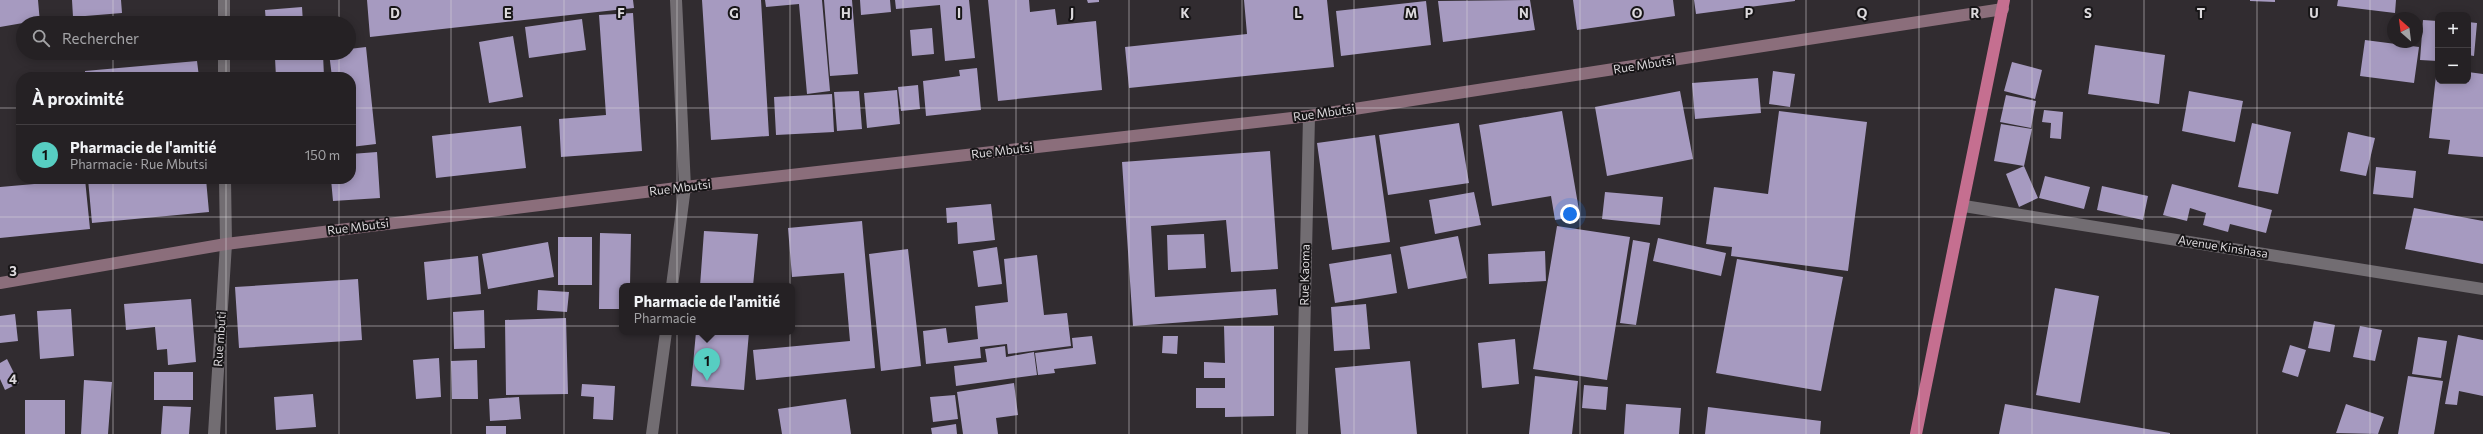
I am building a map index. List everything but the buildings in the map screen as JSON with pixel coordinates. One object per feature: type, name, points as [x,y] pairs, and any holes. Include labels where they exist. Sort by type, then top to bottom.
[{"type":"highway","points":[[1916,434],[1964,206],[2003,5]]},
{"type":"street","points":[[224,0],[224,16]]},
{"type":"street","points":[[672,283],[685,187],[676,0]]},
{"type":"street","name":"Rue Mbutsi","points":[[0,283],[226,244],[685,187],[1309,116],[2003,5]]},
{"type":"street","points":[[224,60],[224,72]]},
{"type":"street","name":"Rue Kaoma","points":[[1302,434],[1309,116]]},
{"type":"street","name":"Rue mbuti","points":[[214,434],[226,244],[225,184]]},
{"type":"street","name":"Avenue Kinshasa","points":[[1964,206],[2483,289]]},
{"type":"street","points":[[652,434],[666,335]]},
{"type":"place","name":"Pharmacie de l'amitié","points":[[707,381]]}]
